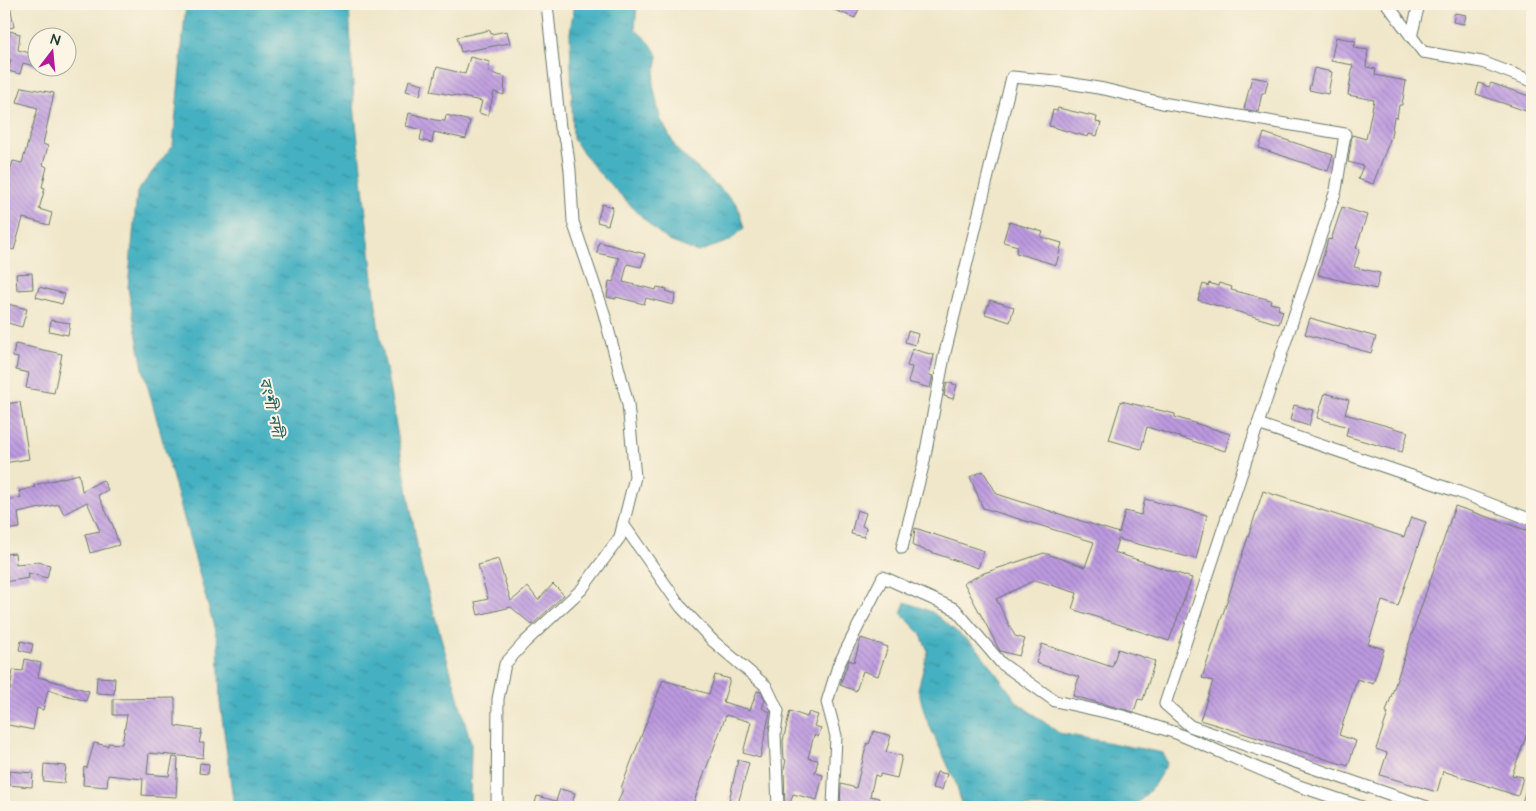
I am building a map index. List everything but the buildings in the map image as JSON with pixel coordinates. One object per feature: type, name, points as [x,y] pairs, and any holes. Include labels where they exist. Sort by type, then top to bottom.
[{"type":"street","points":[[497,807],[498,699],[505,664],[582,589],[620,536],[635,477],[628,404],[603,310],[573,222],[570,170],[566,141],[560,128],[547,4]]},
{"type":"street","points":[[1387,4],[1423,52],[1482,62],[1532,81]]},
{"type":"street","points":[[1411,36],[1419,4]]},
{"type":"street","points":[[902,548],[923,466],[944,357],[1012,77],[1056,81],[1171,105],[1345,134],[1336,190],[1165,704],[1190,726],[1427,807]]},
{"type":"street","points":[[1258,424],[1459,492],[1532,520]]},
{"type":"street","points":[[623,524],[681,607],[714,642],[766,686],[778,711],[775,733],[778,807]]},
{"type":"street","points":[[833,807],[836,736],[827,702],[838,666],[883,577],[955,609],[1001,663],[1055,701],[1122,716],[1176,733],[1299,786],[1362,807]]},
{"type":"street","points":[[1527,807],[1532,790]]},
{"type":"water","name":"বংশী নদী","points":[[186,4],[349,4],[354,105],[378,324],[421,567],[471,743],[470,807],[234,807],[220,702],[218,642],[143,369],[128,288],[137,192],[173,145]]},
{"type":"water","points":[[574,4],[637,4],[635,29],[650,43],[658,56],[653,84],[660,118],[677,150],[737,204],[744,228],[729,241],[698,252],[669,241],[652,227],[598,172],[573,139],[570,33]]},
{"type":"water","points":[[905,602],[932,612],[977,648],[1018,703],[1059,733],[1163,753],[1167,764],[1152,788],[1134,807],[963,807],[955,781],[926,718],[918,689],[928,651],[920,633],[901,613]]}]
